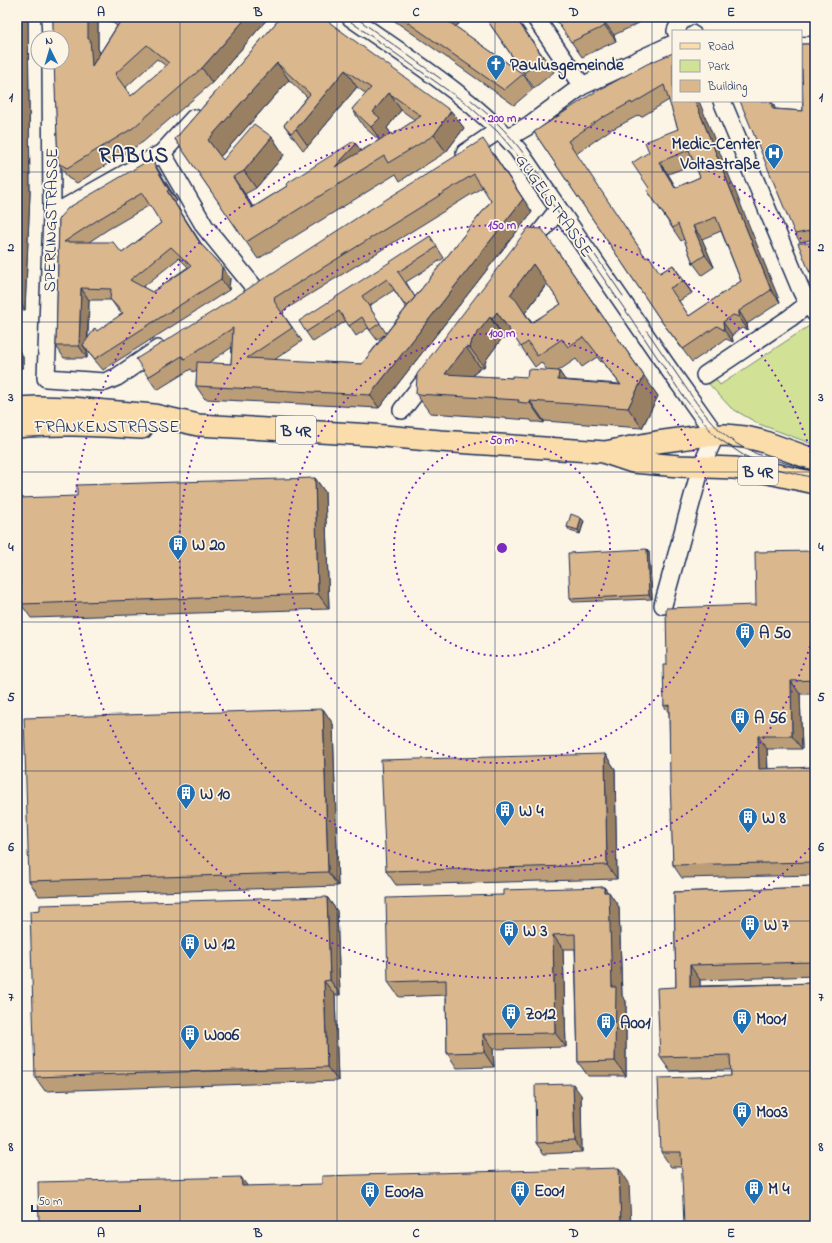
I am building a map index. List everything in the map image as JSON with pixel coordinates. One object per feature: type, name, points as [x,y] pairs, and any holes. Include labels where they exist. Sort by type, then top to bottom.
[{"type":"main road","name":"FRANKENSTRASSE","points":[[17,408],[50,407],[146,415],[198,425],[373,435],[605,452],[657,442],[715,436],[736,436],[756,440],[815,460]]},
{"type":"main road","name":"FRANKENSTRASSE","points":[[17,427],[36,425],[74,425],[154,429],[198,425]]},
{"type":"main road","name":"FRANKENSTRASSE","points":[[605,452],[632,462],[734,468],[815,483]]},
{"type":"street","points":[[50,17],[51,30]]},
{"type":"street","name":"GUGELSTRASSE","points":[[350,17],[468,102],[518,150],[715,436]]},
{"type":"street","points":[[535,17],[582,86]]},
{"type":"street","points":[[676,30],[680,22],[688,17]]},
{"type":"street","points":[[699,17],[707,22],[711,30],[815,27]]},
{"type":"street","points":[[450,163],[503,134],[528,126],[582,86],[672,44]]},
{"type":"street","name":"SPERLINGSTRASSE","points":[[51,70],[52,215],[46,378],[105,382],[117,377],[169,342]]},
{"type":"street","points":[[705,375],[790,318],[811,308],[722,102]]},
{"type":"street","points":[[52,215],[162,154],[204,108]]},
{"type":"street","points":[[162,154],[205,227],[254,286]]},
{"type":"street","points":[[517,262],[558,210]]},
{"type":"street","points":[[402,410],[439,363]]},
{"type":"street","points":[[664,605],[701,467],[715,436]]},
{"type":"green space","points":[[812,324],[815,325],[815,445],[759,424],[731,408],[707,382],[714,377],[720,385]]},
{"type":"building","points":[[17,17],[20,179],[17,243]]},
{"type":"building","points":[[53,17],[88,17],[88,39],[90,39],[92,66],[120,22],[113,17],[247,17],[202,68],[133,128],[67,168],[58,163],[54,70],[70,70],[70,30],[53,30]],"holes":[[[147,45],[169,63],[131,96],[115,74]]]},
{"type":"building","points":[[281,17],[322,17],[451,111],[434,135],[388,163],[384,156],[246,242],[175,139]],"holes":[[[277,63],[310,94],[284,125],[291,133],[345,70],[371,88],[352,109],[371,127],[380,118],[373,112],[389,93],[421,116],[392,135],[391,133],[335,167],[356,144],[354,141],[286,184],[287,186],[252,208],[233,177],[244,171],[272,137],[254,124],[223,160],[208,140]]]},
{"type":"building","points":[[400,17],[442,17],[523,74],[504,90]]},
{"type":"building","points":[[485,17],[515,17],[543,57],[524,73]]},
{"type":"building","points":[[554,17],[608,17],[603,20],[605,26],[571,42]]},
{"type":"building","points":[[802,44],[815,44],[815,230],[795,234],[740,102],[770,102],[773,109],[803,111]]},
{"type":"building","points":[[672,53],[672,102],[695,102],[771,290],[739,311],[739,317],[733,315],[723,322],[724,330],[717,326],[683,349],[662,322],[534,132],[590,95],[647,64]],"holes":[[[664,85],[678,129],[645,142],[649,152],[632,163],[649,188],[647,190],[673,228],[678,224],[693,263],[705,255],[693,226],[716,217],[741,281],[689,316],[670,288],[683,281],[673,265],[660,273],[649,256],[646,258],[568,141],[604,116],[631,102],[632,104]],[[689,150],[700,177],[675,188],[659,162]]]},
{"type":"building","points":[[483,139],[523,199],[370,395],[196,386],[197,362],[231,364],[233,328],[184,359],[182,356],[148,377],[136,359],[217,309],[366,212]],"holes":[[[474,174],[491,201],[362,364],[247,358],[292,328],[274,301],[274,298]]]},
{"type":"building","points":[[151,159],[169,190],[167,191],[200,243],[222,267],[221,279],[95,359],[83,345],[95,328],[97,331],[123,313],[110,299],[111,289],[81,288],[79,346],[56,346],[59,218],[68,208]],"holes":[[[142,193],[161,223],[122,253],[113,242],[64,242]],[[171,247],[191,266],[152,292],[130,280]]]},
{"type":"building","points":[[528,228],[542,229],[644,376],[628,408],[530,401],[530,403],[525,403],[518,402],[519,400],[416,394],[417,374]],"holes":[[[533,264],[561,304],[531,323],[516,300],[510,295]],[[497,312],[521,347],[528,342],[537,356],[562,339],[568,347],[583,337],[621,385],[558,380],[559,371],[528,369],[527,377],[512,376],[512,378],[445,374],[466,347],[470,348],[472,340],[490,317],[492,319]]]},
{"type":"building","points":[[430,236],[437,247],[398,272],[415,297],[408,306],[403,303],[387,279],[362,296],[380,323],[370,330],[362,317],[349,326],[339,311],[306,332],[299,321]]},
{"type":"building","points":[[798,243],[815,243],[815,271],[809,271]]},
{"type":"building","name":"W 20","points":[[315,478],[318,594],[21,604],[18,498],[77,496],[77,485]]},
{"type":"building","points":[[571,514],[581,518],[578,530],[567,527]]},
{"type":"building","points":[[647,549],[649,595],[570,599],[568,553]]},
{"type":"building","points":[[815,551],[815,680],[791,681],[792,736],[758,736],[759,769],[815,767],[815,862],[673,865],[669,705],[664,706],[663,665],[667,665],[666,608],[756,605],[755,552]]},
{"type":"building","name":"W 10","points":[[323,709],[328,872],[29,881],[24,718]]},
{"type":"building","name":"W 4","points":[[605,754],[607,865],[386,871],[381,760]]},
{"type":"building","points":[[604,887],[604,892],[609,892],[612,987],[616,987],[615,1061],[578,1062],[575,934],[553,935],[555,1033],[483,1034],[484,1052],[447,1053],[446,980],[388,982],[386,898],[503,895],[503,890]]},
{"type":"building","points":[[815,887],[815,962],[690,965],[690,987],[815,983],[815,1226],[684,1226],[681,1152],[661,1152],[658,1078],[731,1076],[730,1055],[660,1057],[657,988],[676,987],[674,892]]},
{"type":"building","points":[[327,897],[330,980],[324,981],[327,1067],[35,1077],[30,911],[40,910],[40,905]]},
{"type":"building","points":[[573,1084],[575,1141],[536,1143],[535,1085]]},
{"type":"building","points":[[619,1168],[621,1226],[39,1226],[38,1182],[241,1177],[242,1186],[322,1184],[322,1176]]},
{"type":"tram line","points":[[344,17],[467,104],[497,131],[515,152],[557,211],[683,396],[715,436],[743,455],[772,468],[815,478]]},
{"type":"tram line","points":[[355,17],[441,79]]},
{"type":"tram line","points":[[471,100],[493,119],[518,146],[549,190]]},
{"type":"tram line","points":[[595,255],[623,296]]},
{"type":"tram line","points":[[647,331],[700,408],[726,436],[737,444],[764,457],[815,470]]},
{"type":"place","name":"Paulusgemeinde","points":[[496,81]]},
{"type":"place","name":"Medic-Center Voltastraße","points":[[774,170]]},
{"type":"place","name":"W 20","points":[[178,561]]},
{"type":"place","name":"A 50","points":[[745,649]]},
{"type":"place","name":"A 56","points":[[740,734]]},
{"type":"place","name":"W 10","points":[[186,810]]},
{"type":"place","name":"W 4","points":[[505,827]]},
{"type":"place","name":"W 8","points":[[748,834]]},
{"type":"place","name":"W 7","points":[[750,941]]},
{"type":"place","name":"W 3","points":[[509,947]]},
{"type":"place","name":"W 12","points":[[190,960]]},
{"type":"place","name":"Z012","points":[[511,1030]]},
{"type":"place","name":"M001","points":[[742,1035]]},
{"type":"place","name":"A001","points":[[606,1039]]},
{"type":"place","name":"W006","points":[[190,1051]]},
{"type":"place","name":"M003","points":[[742,1128]]},
{"type":"place","name":"M 4","points":[[754,1205]]},
{"type":"place","name":"E001","points":[[520,1207]]},
{"type":"place","name":"E001a","points":[[370,1208]]},
{"type":"district","name":"RABUS","points":[[134,155]]}]
